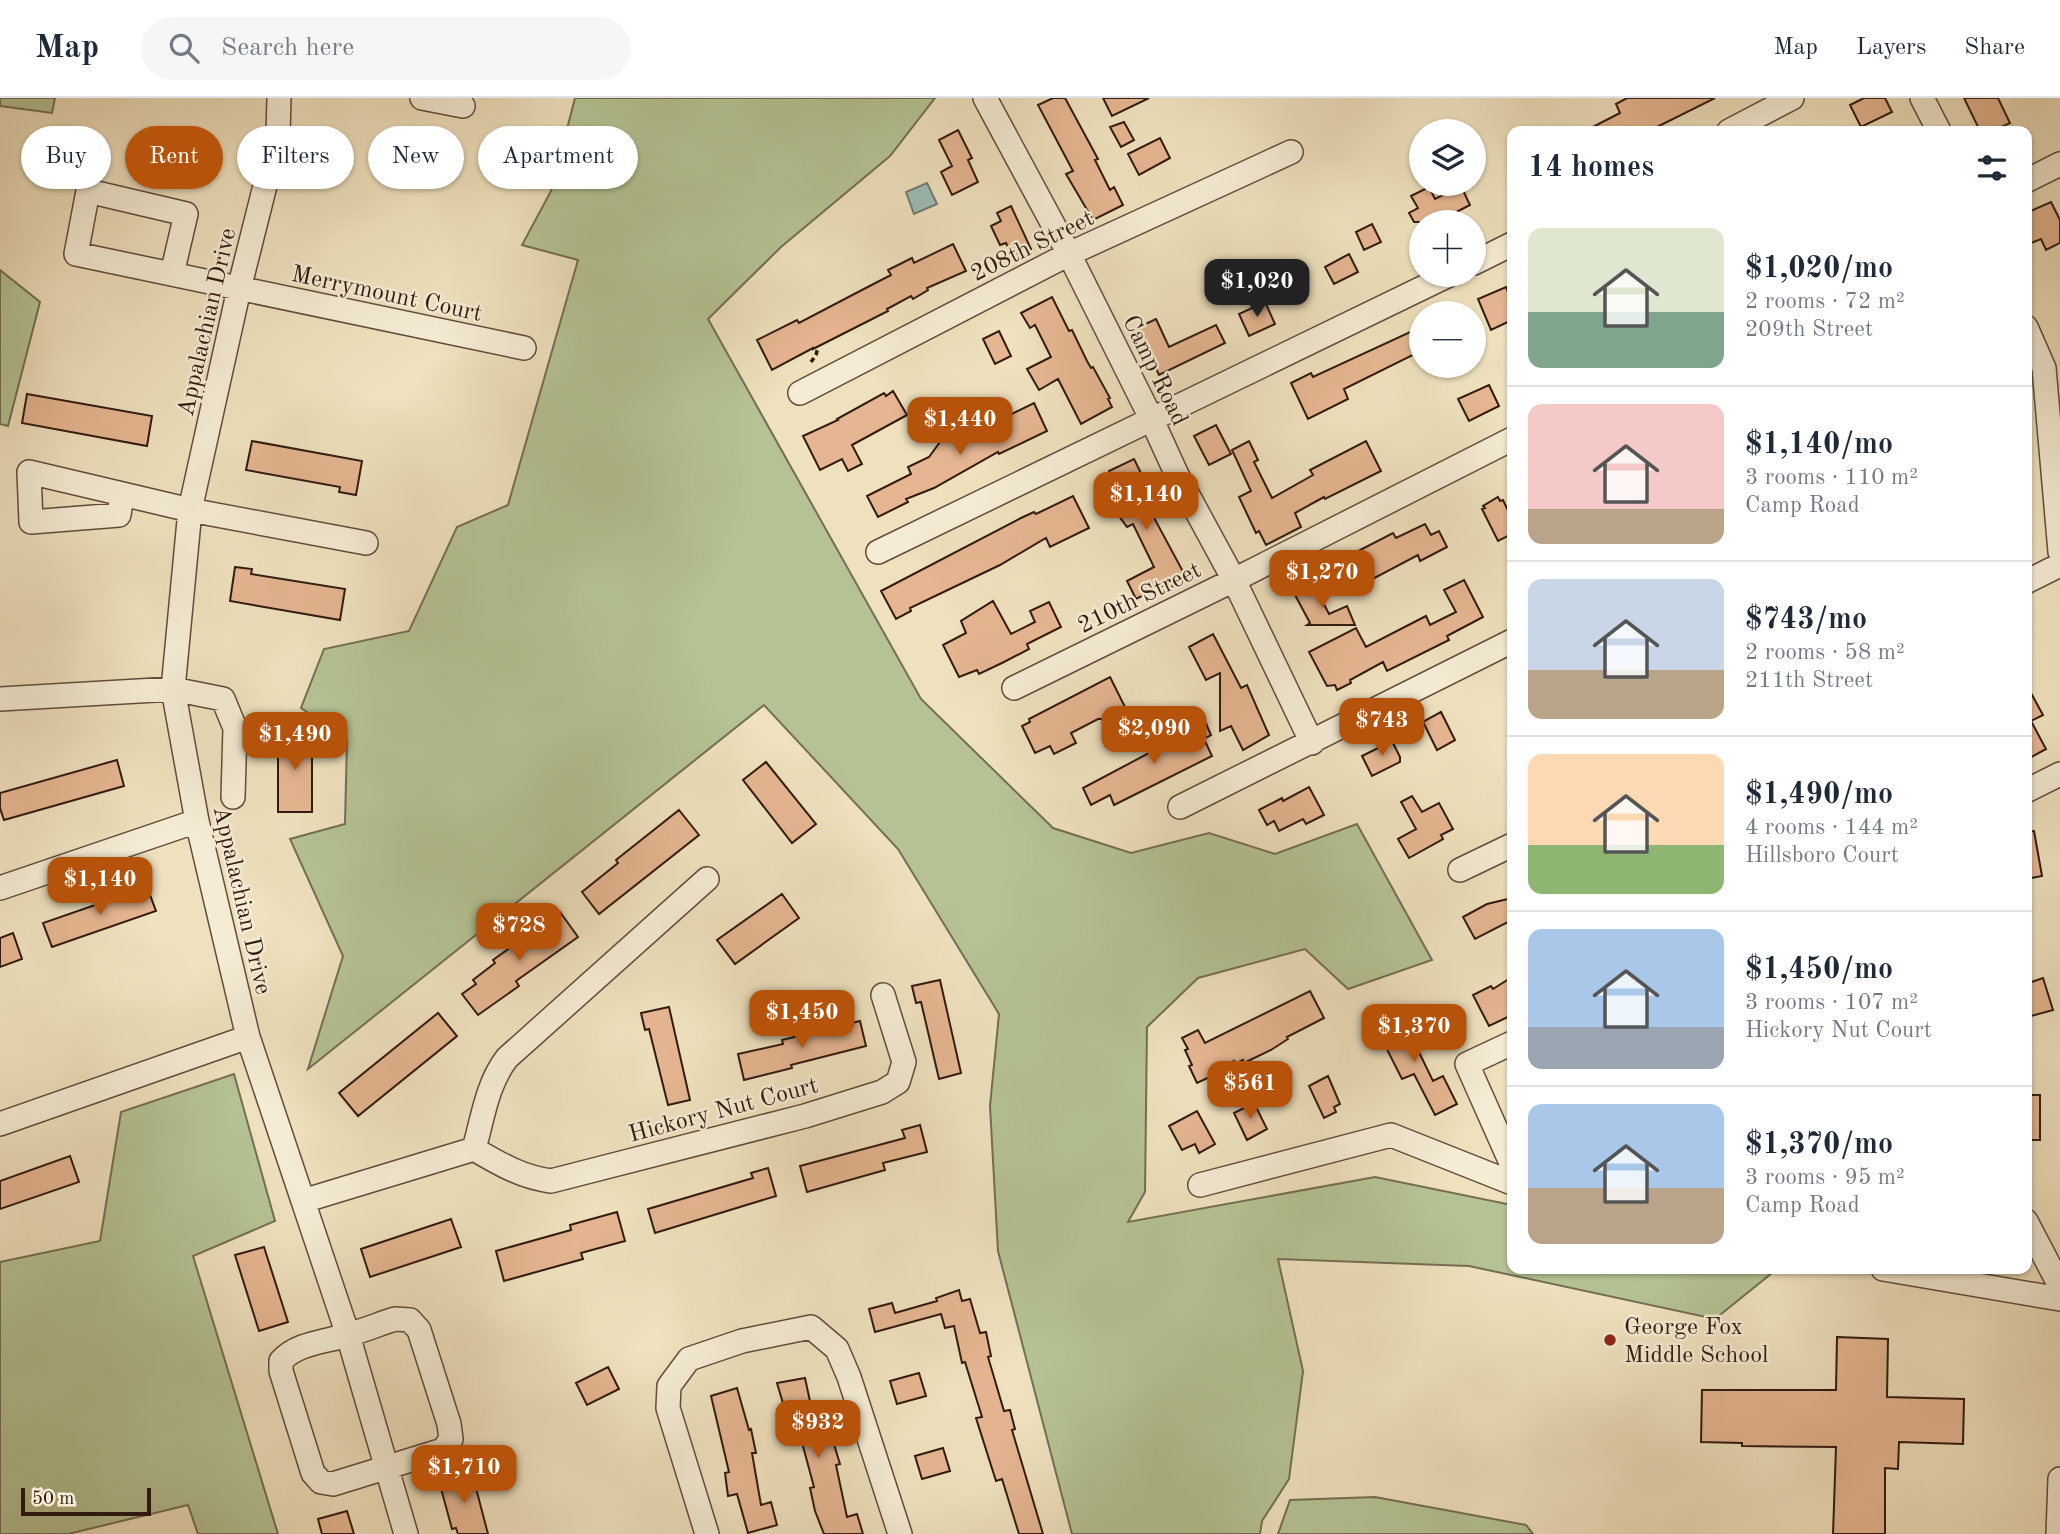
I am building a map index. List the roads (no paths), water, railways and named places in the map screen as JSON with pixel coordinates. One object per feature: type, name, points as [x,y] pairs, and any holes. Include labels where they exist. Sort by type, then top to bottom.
[{"type":"street","name":"Appalachian Drive","points":[[279,98],[278,134],[239,289],[191,510],[173,689],[197,821],[248,1037],[348,1335],[406,1534]]},
{"type":"street","points":[[422,98],[463,106]]},
{"type":"street","name":"Camp Road","points":[[985,98],[1069,254],[1177,475],[1234,580],[1312,743]]},
{"type":"street","points":[[1738,126],[1792,98]]},
{"type":"street","points":[[1923,98],[1937,126]]},
{"type":"street","name":"208th Street","points":[[800,393],[1069,254],[1291,152]]},
{"type":"street","points":[[2032,178],[2060,164]]},
{"type":"street","name":"Merrymount Court","points":[[172,274],[186,214],[88,191],[76,254],[524,348]]},
{"type":"street","points":[[1486,257],[1507,246]]},
{"type":"street","points":[[878,552],[1424,287]]},
{"type":"street","points":[[2032,336],[2052,364],[2060,552]]},
{"type":"street","name":"210th Street","points":[[1014,688],[1507,442]]},
{"type":"street","points":[[122,494],[191,510],[366,543]]},
{"type":"street","points":[[2032,579],[2060,565]]},
{"type":"street","points":[[1180,807],[1507,644]]},
{"type":"street","points":[[0,699],[173,689],[223,699],[235,728],[233,797]]},
{"type":"street","points":[[2032,788],[2060,774]]},
{"type":"street","points":[[0,888],[158,832],[197,821]]},
{"type":"street","points":[[1460,870],[1507,847]]},
{"type":"street","points":[[303,1201],[474,1149],[491,1085],[507,1058],[707,879]]},
{"type":"street","name":"Hickory Nut Court","points":[[474,1149],[514,1172],[533,1179],[551,1181],[804,1116],[882,1092],[898,1082],[904,1062],[883,995]]},
{"type":"street","points":[[0,1124],[248,1037]]},
{"type":"street","points":[[1507,1045],[1468,1064],[1507,1154]]},
{"type":"street","points":[[1200,1185],[1391,1135],[1507,1181]]},
{"type":"street","points":[[2032,1232],[2060,1286]]},
{"type":"street","points":[[1912,1274],[2060,1299]]},
{"type":"street","points":[[395,1319],[410,1320],[419,1329],[449,1424],[451,1440],[443,1450],[385,1467],[333,1484],[321,1482],[313,1473],[281,1371],[281,1361],[288,1353],[395,1319]]},
{"type":"street","points":[[707,1534],[668,1408],[669,1386],[689,1359],[742,1341],[811,1327],[837,1349],[849,1377],[900,1534]]},
{"type":"street","points":[[2058,1534],[2060,1479]]},
{"type":"water","points":[[927,183],[937,204],[914,214],[906,192]]},
{"type":"place","name":"George Fox Middle School","points":[[1610,1340]]}]
